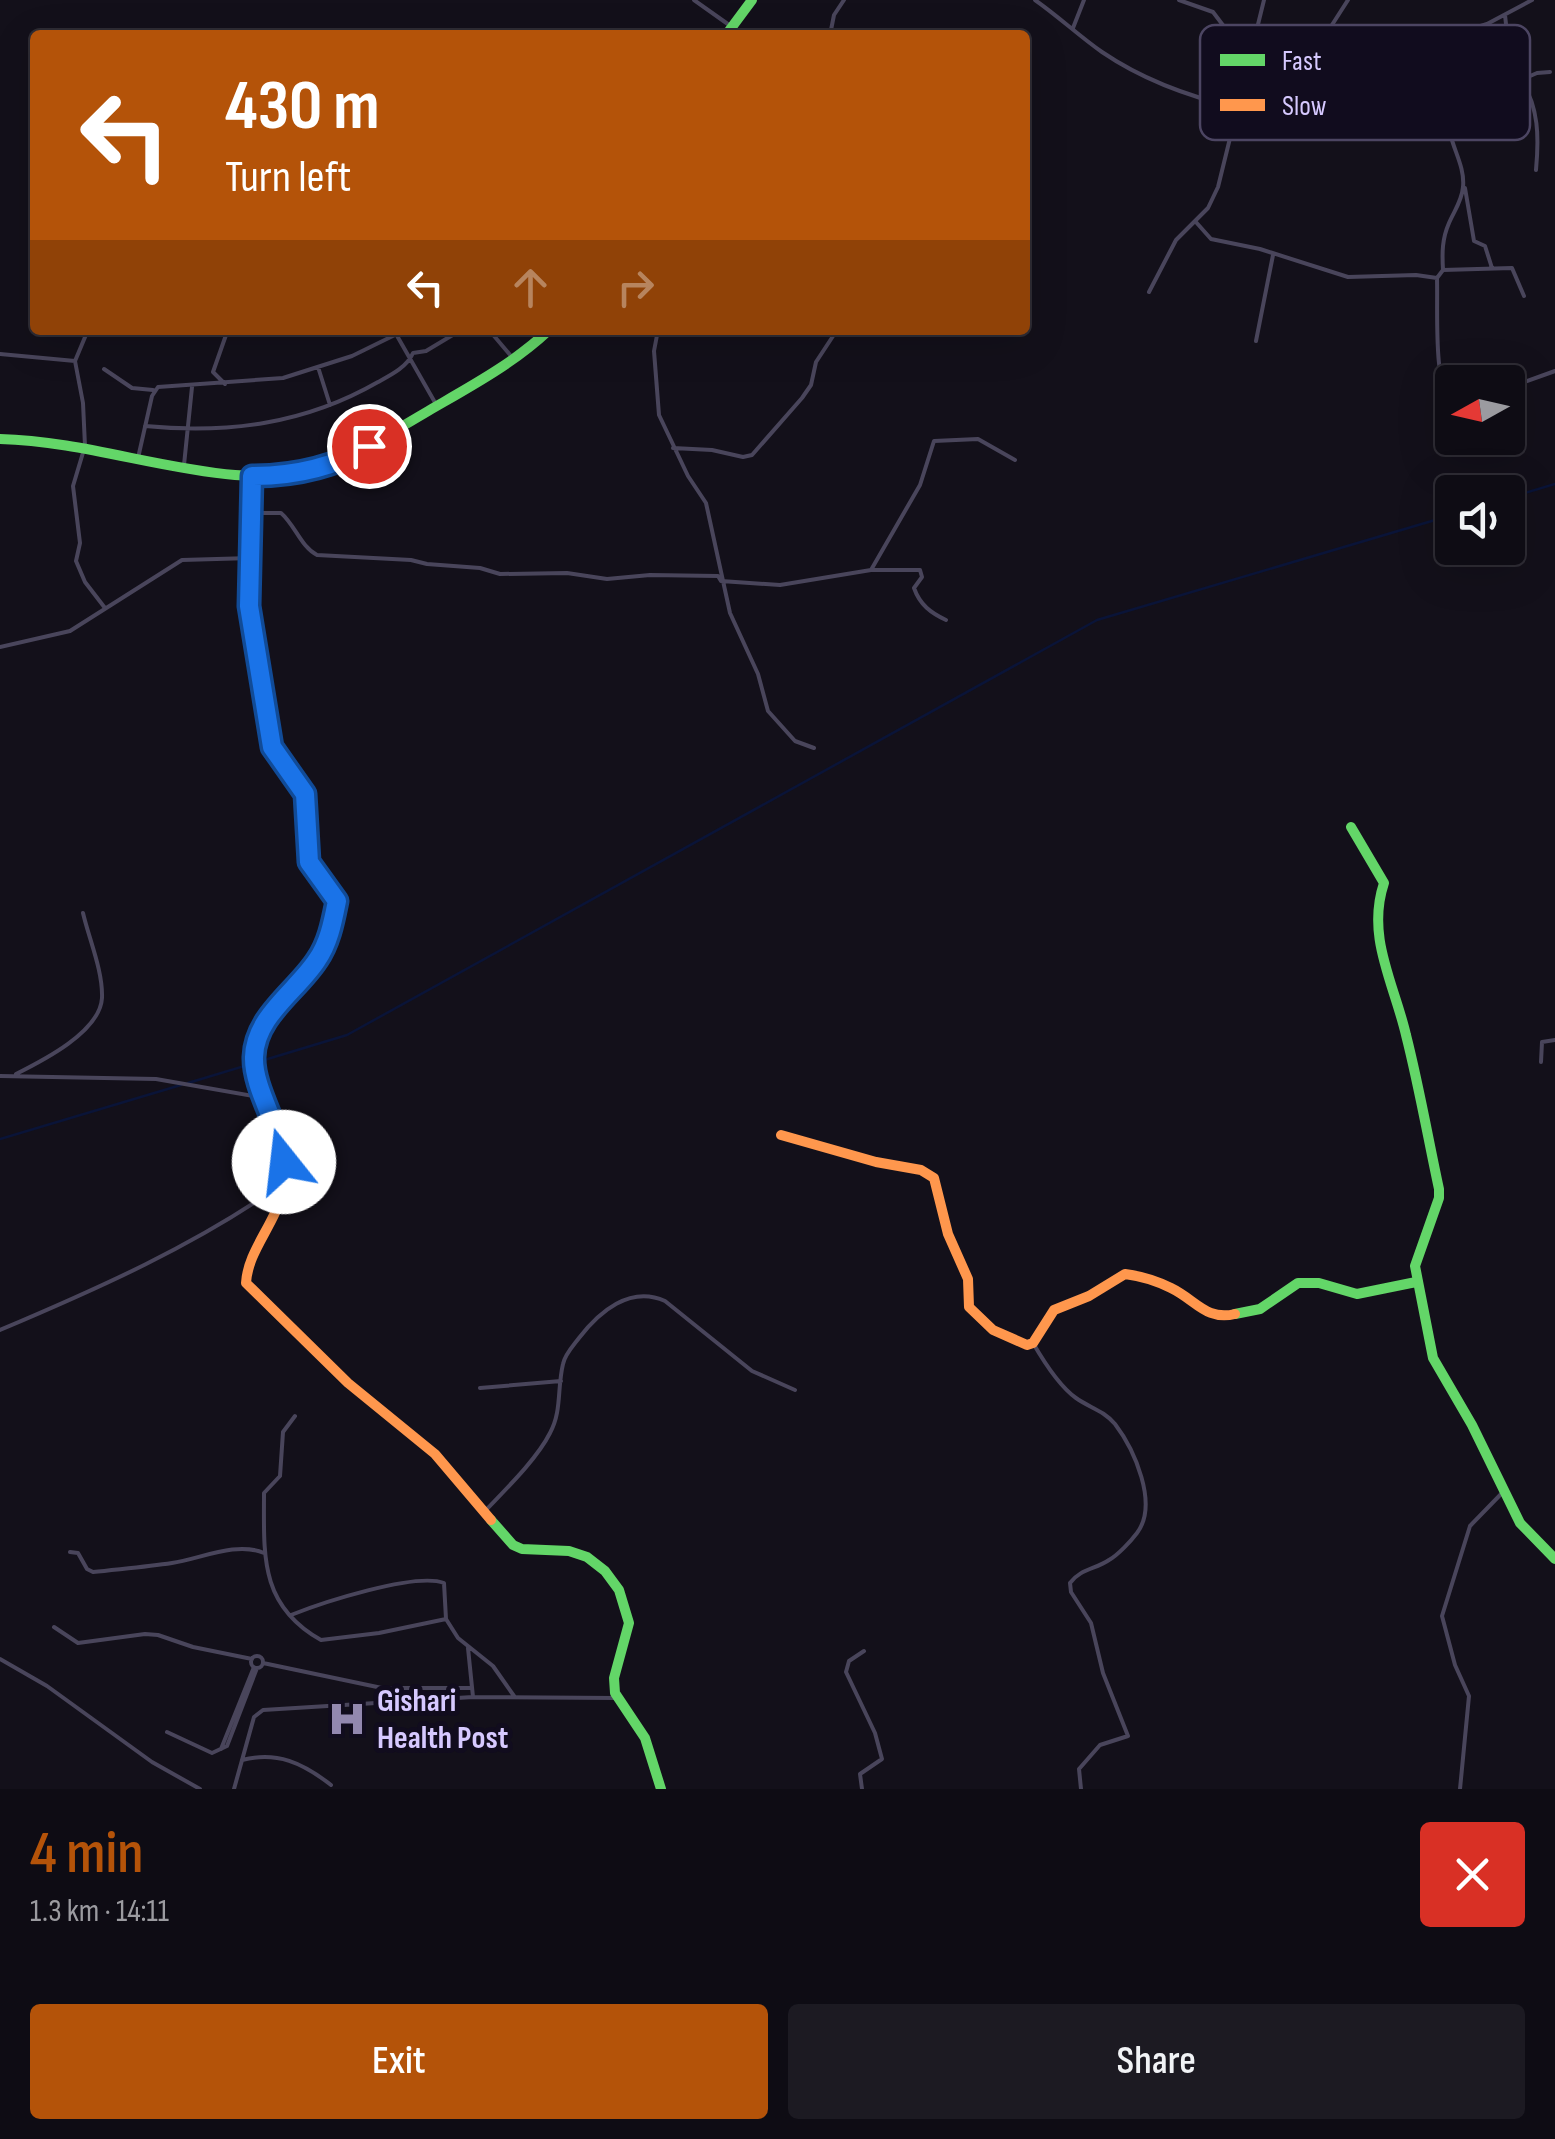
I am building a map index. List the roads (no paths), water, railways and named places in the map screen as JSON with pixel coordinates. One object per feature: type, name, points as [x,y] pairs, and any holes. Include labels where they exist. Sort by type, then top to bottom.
[{"type":"main road","points":[[730,30],[752,0]]},
{"type":"main road","points":[[0,439],[85,446],[252,476],[306,471],[345,459],[514,359],[544,335]]},
{"type":"main road","points":[[252,476],[249,606],[272,747],[305,794],[309,862],[337,901],[323,950],[309,971],[284,995],[259,1039],[254,1060],[283,1152],[282,1184],[277,1212],[254,1254],[246,1283],[348,1383],[424,1444],[507,1539],[520,1548],[575,1551],[611,1577],[624,1599],[629,1629],[614,1684],[617,1698],[646,1738],[661,1789]]},
{"type":"main road","points":[[1351,827],[1384,882],[1376,907],[1379,944],[1406,1033],[1439,1189],[1436,1208],[1417,1256],[1416,1282],[1431,1338],[1432,1358],[1472,1425],[1520,1523],[1555,1560]]},
{"type":"main road","points":[[782,1134],[876,1162],[921,1170],[934,1178],[948,1234],[968,1278],[969,1307],[1002,1335],[1027,1345],[1033,1343],[1054,1310],[1088,1296],[1124,1274],[1174,1289],[1207,1314],[1224,1317],[1260,1309],[1298,1283],[1319,1283],[1357,1294],[1416,1282]]},
{"type":"street","points":[[694,0],[728,30]]},
{"type":"street","points":[[831,30],[834,15],[844,0]]},
{"type":"street","points":[[1034,0],[1117,62],[1200,97]]},
{"type":"street","points":[[1072,30],[1084,0]]},
{"type":"street","points":[[1179,0],[1195,2],[1224,25]]},
{"type":"street","points":[[1257,25],[1264,0]]},
{"type":"street","points":[[1332,25],[1348,0]]},
{"type":"street","points":[[1484,25],[1532,0]]},
{"type":"street","points":[[1505,15],[1506,25]]},
{"type":"street","points":[[1530,76],[1550,72]]},
{"type":"street","points":[[1530,94],[1536,122],[1536,170]]},
{"type":"street","points":[[1149,292],[1176,240],[1208,208],[1230,140]]},
{"type":"street","points":[[1453,140],[1474,241],[1486,246],[1492,268]]},
{"type":"street","points":[[1440,365],[1437,278],[1443,270],[1443,240],[1464,184]]},
{"type":"street","points":[[1195,220],[1211,240],[1238,243],[1348,277],[1416,274],[1437,278]]},
{"type":"street","points":[[1256,341],[1274,254]]},
{"type":"street","points":[[1443,270],[1512,268],[1524,296]]},
{"type":"street","points":[[86,335],[74,361],[85,446],[73,486],[80,542],[76,562],[84,582],[105,608]]},
{"type":"street","points":[[225,384],[213,372],[226,335]]},
{"type":"street","points":[[104,368],[132,388],[153,390],[164,386],[272,380],[352,356],[394,335]]},
{"type":"street","points":[[397,335],[437,406]]},
{"type":"street","points":[[146,426],[230,430],[330,405],[368,388],[410,361],[413,353],[426,351],[453,335]]},
{"type":"street","points":[[493,335],[514,359]]},
{"type":"street","points":[[657,335],[654,351],[659,415],[706,503],[730,613],[758,674],[768,710],[795,741],[814,748]]},
{"type":"street","points":[[674,448],[752,455],[802,398],[811,384],[816,362],[834,335]]},
{"type":"street","points":[[0,354],[74,361]]},
{"type":"street","points":[[318,367],[330,405]]},
{"type":"street","points":[[1525,382],[1555,371]]},
{"type":"street","points":[[184,465],[192,387]]},
{"type":"street","points":[[138,458],[153,390]]},
{"type":"street","points":[[871,570],[920,485],[934,441],[978,439],[1015,460]]},
{"type":"street","points":[[252,513],[281,513],[299,533],[306,548],[316,554],[411,560],[500,574],[567,573],[606,579],[718,576],[721,581]]},
{"type":"street","points":[[0,647],[63,634],[182,560],[251,558]]},
{"type":"street","points":[[721,581],[780,586],[871,570],[920,570],[922,577],[914,588],[918,597],[932,614],[946,620]]},
{"type":"street","points":[[12,1076],[61,1050],[100,1007],[102,992],[83,912]]},
{"type":"street","points":[[1540,1062],[1542,1042],[1555,1040]]},
{"type":"street","points":[[0,1076],[147,1078],[264,1098]]},
{"type":"street","points":[[0,1330],[77,1298],[176,1248],[282,1184]]},
{"type":"street","points":[[485,1511],[516,1481],[544,1444],[557,1419],[566,1356],[602,1310],[624,1300],[649,1296],[665,1301],[752,1371],[796,1390]]},
{"type":"street","points":[[1033,1343],[1073,1396],[1098,1408],[1117,1427],[1146,1491],[1145,1515],[1134,1536],[1114,1558],[1075,1576],[1070,1583],[1071,1592],[1091,1623],[1103,1673],[1128,1736],[1096,1749],[1080,1769],[1081,1789]]},
{"type":"street","points":[[480,1388],[561,1381]]},
{"type":"street","points":[[295,1416],[284,1432],[280,1476],[265,1488],[267,1575],[290,1615],[318,1639],[325,1640],[446,1619]]},
{"type":"street","points":[[1460,1789],[1469,1700],[1442,1616],[1470,1526],[1504,1492]]},
{"type":"street","points":[[70,1552],[81,1555],[87,1569],[93,1572],[175,1562],[215,1552],[264,1552]]},
{"type":"street","points":[[290,1615],[392,1585],[433,1580],[444,1583],[446,1619],[468,1648],[494,1666],[514,1696]]},
{"type":"street","points":[[54,1628],[78,1643],[158,1635],[193,1647],[252,1659],[259,1656],[263,1663]]},
{"type":"street","points":[[468,1648],[473,1697]]},
{"type":"street","points":[[862,1789],[860,1774],[882,1759],[875,1733],[846,1672],[849,1661],[864,1651]]},
{"type":"street","points":[[0,1659],[47,1686],[152,1762],[200,1789]]},
{"type":"street","points":[[167,1732],[212,1753],[227,1746],[256,1667],[252,1659]]},
{"type":"street","points":[[221,1749],[256,1667],[263,1663],[382,1688],[472,1688]]},
{"type":"street","points":[[234,1789],[254,1718],[263,1710],[473,1697],[617,1698]]},
{"type":"street","points":[[238,1716],[254,1718]]},
{"type":"street","points":[[242,1760],[272,1756],[289,1760],[331,1785]]},
{"type":"waterway","points":[[1525,493],[1555,484]]},
{"type":"waterway","points":[[188,1083],[347,1035],[1097,620],[1435,520]]},
{"type":"waterway","points":[[0,1139],[181,1085]]},
{"type":"place","name":"Gishari Health Post","points":[[347,1719]]}]
